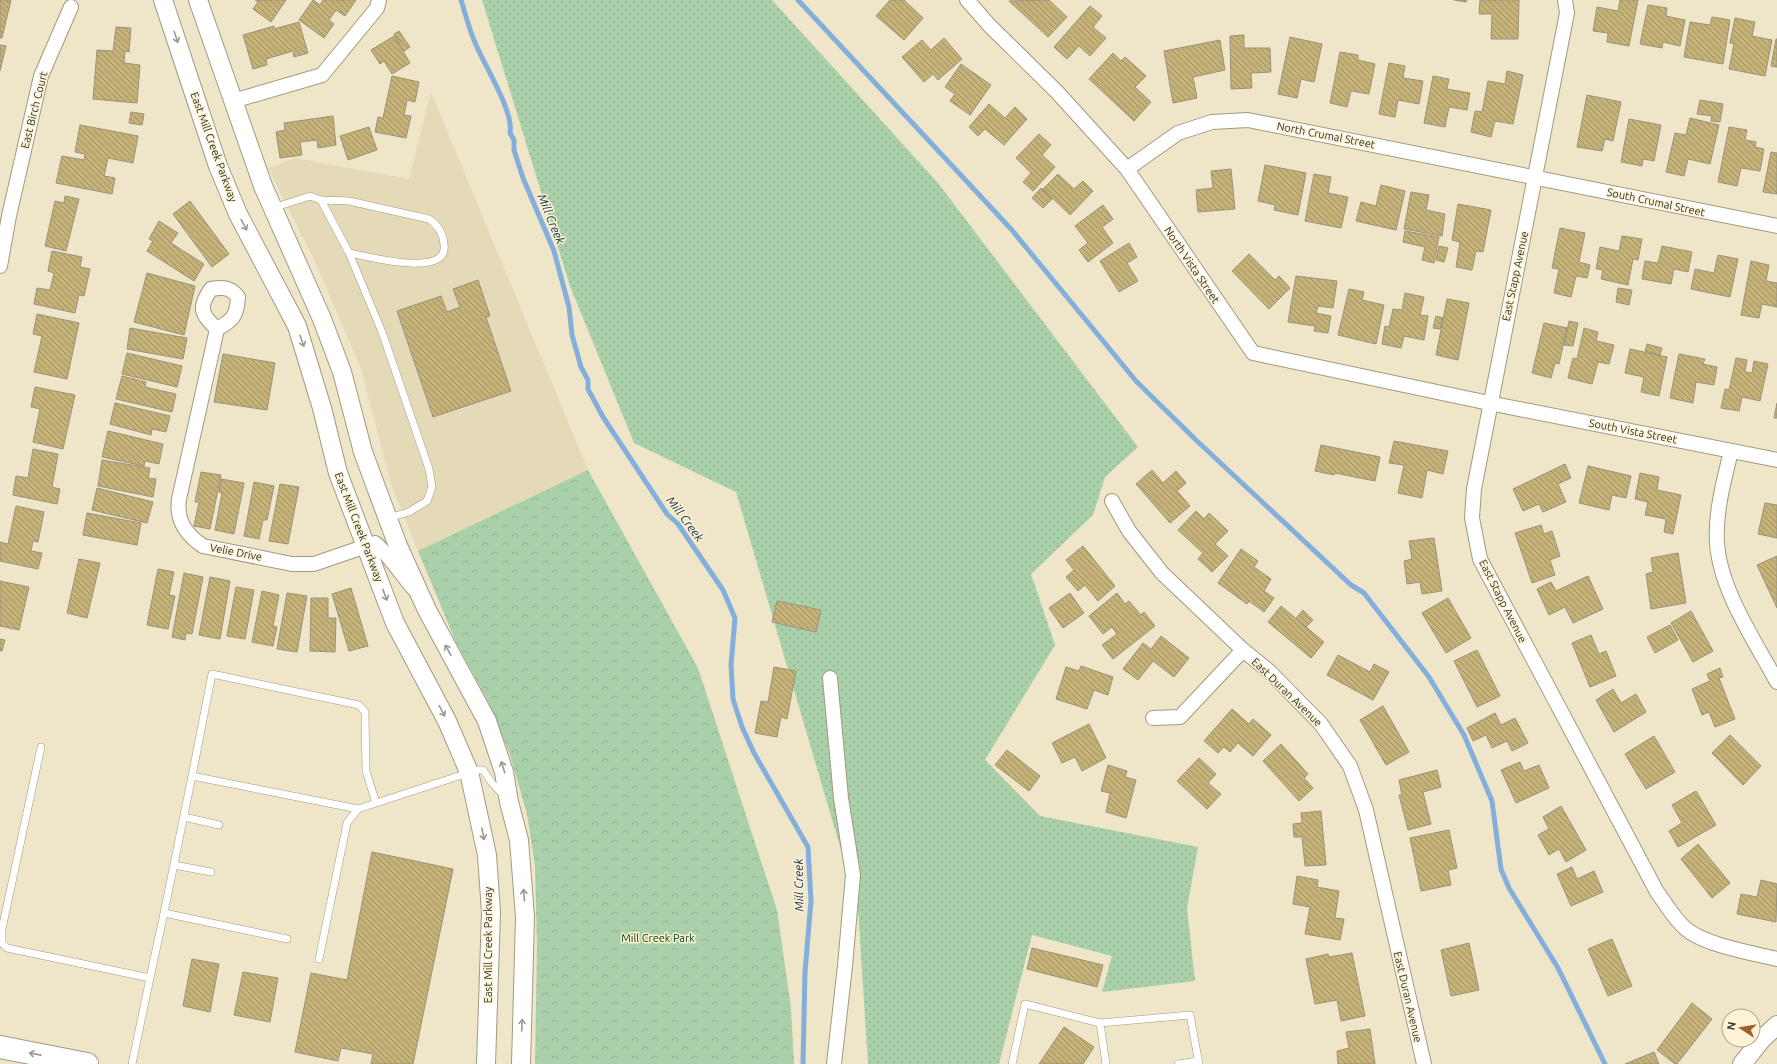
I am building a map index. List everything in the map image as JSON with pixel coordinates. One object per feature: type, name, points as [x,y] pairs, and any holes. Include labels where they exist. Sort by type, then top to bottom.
[{"type":"main road","points":[[0,1047],[87,1064]]},
{"type":"street","name":"East Mill Creek Parkway","points":[[163,0],[218,166],[238,214],[297,326],[322,408],[338,473],[395,622],[447,721],[469,772],[487,855],[491,912],[486,1064]]},
{"type":"street","points":[[198,0],[272,208],[322,319],[337,359],[363,452],[388,518],[421,598],[487,721],[504,772],[509,802],[519,840],[525,917],[521,1064]]},
{"type":"street","points":[[233,101],[322,75],[377,8],[379,0]]},
{"type":"street","name":"North Vista Street","points":[[967,0],[989,25],[1057,92],[1126,169],[1253,353],[1489,403]]},
{"type":"street","name":"East Stapp Avenue","points":[[1565,0],[1567,13],[1489,403],[1474,489],[1472,518],[1480,559],[1657,892],[1670,910],[1686,929],[1717,944],[1777,959]]},
{"type":"street","name":"East Birch Court","points":[[0,266],[4,215],[41,76],[71,7]]},
{"type":"street","name":"North Crumal Street","points":[[1126,169],[1178,133],[1212,122],[1248,120],[1535,177]]},
{"type":"street","name":"South Crumal Street","points":[[1535,177],[1777,226]]},
{"type":"street","name":"Velie Drive","points":[[217,329],[179,499],[178,510],[181,524],[192,538],[203,546],[292,564],[314,564],[366,545]]},
{"type":"street","name":"South Vista Street","points":[[1489,403],[1777,460]]},
{"type":"street","points":[[1730,450],[1718,516],[1717,544],[1728,590],[1777,682]]},
{"type":"street","name":"East Duran Avenue","points":[[1112,501],[1129,531],[1162,572],[1243,650],[1270,672],[1321,724],[1350,766],[1366,810],[1424,1064]]},
{"type":"street","points":[[366,545],[372,543],[378,544],[421,598]]},
{"type":"street","points":[[1153,718],[1180,718],[1243,650]]},
{"type":"street","points":[[830,678],[841,798],[852,875],[845,966],[834,1064]]},
{"type":"street","points":[[1742,1064],[1777,1025]]},
{"type":"lane","points":[[272,208],[310,196],[321,200],[349,201],[429,219],[437,224],[444,244],[444,250],[438,258],[420,264],[407,264],[349,253]]},
{"type":"lane","points":[[321,200],[349,253],[382,332],[429,469],[432,487],[428,501],[409,512],[388,518]]},
{"type":"lane","points":[[132,1064],[184,817],[212,674],[359,705],[365,712],[366,771],[376,803]]},
{"type":"lane","points":[[41,747],[2,929],[2,943],[7,948],[150,978]]},
{"type":"lane","points":[[192,776],[358,809],[469,772],[483,770],[492,783],[509,802]]},
{"type":"lane","points":[[319,959],[347,823],[358,809]]},
{"type":"lane","points":[[184,817],[219,825]]},
{"type":"lane","points":[[174,865],[211,872]]},
{"type":"lane","points":[[164,913],[288,939]]},
{"type":"lane","points":[[1012,1064],[1025,1004],[1100,1023],[1190,1015],[1198,1062],[1178,1064]]},
{"type":"lane","points":[[1100,1023],[1106,1064]]},
{"type":"shaded area","points":[[431,92],[588,470],[418,551],[391,484],[361,369],[317,266],[268,168],[295,158],[409,179]]},
{"type":"green space","points":[[482,0],[772,0],[938,183],[1138,447],[1105,477],[1093,515],[1031,574],[1055,645],[985,760],[1040,816],[1198,847],[1187,908],[1195,981],[1102,992],[1112,956],[1032,935],[999,1064],[868,1064],[858,908],[736,492],[634,443],[570,286]]},
{"type":"green space","name":"Mill Creek Park","points":[[588,470],[698,668],[777,910],[791,1008],[794,1064],[535,1064],[537,946],[535,866],[527,814],[510,755],[489,703],[455,640],[418,551]]},
{"type":"building","points":[[0,0],[11,0],[2,38],[0,38]]},
{"type":"building","points":[[255,0],[286,0],[271,22],[253,9],[258,2]]},
{"type":"building","points":[[313,0],[320,5],[323,0],[356,0],[345,16],[336,10],[329,20],[334,24],[324,38],[299,20]]},
{"type":"building","points":[[890,0],[904,0],[923,18],[904,40],[876,16]]},
{"type":"building","points":[[1049,0],[1067,17],[1048,37],[1009,1]]},
{"type":"building","points":[[1454,0],[1467,0],[1466,2]]},
{"type":"building","points":[[1480,0],[1519,0],[1518,39],[1491,39],[1492,14],[1479,14]]},
{"type":"building","points":[[1620,0],[1638,0],[1629,46],[1607,42],[1608,33],[1593,31],[1597,7],[1618,11]]},
{"type":"building","points":[[1648,5],[1667,8],[1666,16],[1685,20],[1680,46],[1663,42],[1662,48],[1640,44]]},
{"type":"building","points":[[1090,6],[1102,16],[1093,27],[1106,38],[1090,56],[1079,46],[1067,59],[1054,47]]},
{"type":"building","points":[[1712,17],[1730,20],[1723,64],[1684,57],[1690,22],[1710,25]]},
{"type":"building","points":[[1735,18],[1755,22],[1752,36],[1772,40],[1765,76],[1729,69],[1734,44],[1730,43]]},
{"type":"building","points":[[299,22],[308,53],[294,57],[293,51],[266,59],[267,65],[253,69],[243,35],[274,26],[274,29]]},
{"type":"building","points":[[116,27],[131,28],[129,52],[125,51],[124,63],[140,65],[137,103],[93,99],[97,50],[113,51]]},
{"type":"building","points":[[399,31],[410,47],[404,51],[394,34]]},
{"type":"building","points":[[1244,35],[1244,48],[1270,48],[1271,72],[1251,73],[1252,88],[1231,89],[1230,36]]},
{"type":"building","points":[[394,36],[410,63],[392,74],[384,61],[380,64],[371,50]]},
{"type":"building","points":[[1290,37],[1322,44],[1314,82],[1301,79],[1297,98],[1278,94]]},
{"type":"building","points":[[944,38],[962,59],[938,80],[933,74],[924,82],[902,57],[922,40],[931,50]]},
{"type":"building","points":[[1777,39],[1777,67],[1771,66]]},
{"type":"building","points":[[1220,40],[1225,70],[1193,77],[1197,98],[1173,103],[1164,51]]},
{"type":"building","points":[[0,45],[6,46],[0,71]]},
{"type":"building","points":[[1340,52],[1358,55],[1358,60],[1375,64],[1369,94],[1351,91],[1347,107],[1330,103]]},
{"type":"building","points":[[1113,53],[1121,61],[1125,57],[1146,76],[1135,87],[1151,102],[1134,121],[1089,79]]},
{"type":"building","points":[[1389,63],[1405,66],[1403,78],[1423,81],[1419,104],[1398,100],[1395,117],[1379,114]]},
{"type":"building","points":[[961,64],[991,85],[970,115],[950,101],[955,94],[945,87]]},
{"type":"building","points":[[1507,71],[1523,75],[1513,124],[1495,121],[1491,137],[1471,132],[1475,111],[1482,112],[1488,81],[1505,84]]},
{"type":"building","points":[[392,76],[419,82],[415,102],[407,100],[404,115],[411,116],[406,138],[375,132],[378,117],[383,118]]},
{"type":"building","points":[[1433,76],[1449,79],[1447,89],[1470,93],[1467,110],[1449,107],[1445,127],[1424,123]]},
{"type":"building","points":[[1587,95],[1621,102],[1613,141],[1605,139],[1602,151],[1577,147]]},
{"type":"building","points":[[1700,100],[1723,104],[1720,122],[1711,121],[1712,116],[1697,114]]},
{"type":"building","points":[[989,104],[1005,118],[1015,107],[1027,119],[1004,145],[985,129],[978,136],[969,127]]},
{"type":"building","points":[[131,112],[144,114],[142,125],[129,123]]},
{"type":"building","points":[[333,116],[336,145],[318,148],[317,140],[300,142],[302,155],[280,158],[276,132],[285,130],[284,123]]},
{"type":"building","points":[[1690,118],[1719,125],[1710,164],[1688,159],[1684,176],[1666,172],[1675,133],[1686,135]]},
{"type":"building","points":[[1629,119],[1661,125],[1654,161],[1643,159],[1642,166],[1621,162]]},
{"type":"building","points":[[80,125],[138,136],[133,163],[108,158],[104,176],[115,178],[112,194],[56,183],[62,156],[84,160],[85,154],[75,152]]},
{"type":"building","points":[[369,127],[377,150],[348,160],[340,136]]},
{"type":"building","points":[[1729,127],[1747,130],[1745,140],[1756,142],[1755,147],[1764,149],[1760,171],[1741,168],[1737,186],[1718,182]]},
{"type":"building","points":[[1039,134],[1051,145],[1042,155],[1055,167],[1033,191],[1023,182],[1031,173],[1016,158]]},
{"type":"building","points":[[1771,152],[1777,153],[1777,194],[1763,192]]},
{"type":"building","points":[[1265,165],[1306,173],[1298,215],[1274,210],[1275,205],[1258,201]]},
{"type":"building","points":[[1231,169],[1235,209],[1198,212],[1196,190],[1213,188],[1211,171]]},
{"type":"building","points":[[1058,174],[1074,189],[1083,181],[1093,191],[1070,215],[1043,189]]},
{"type":"building","points":[[1314,174],[1331,177],[1328,193],[1348,197],[1341,228],[1305,221]]},
{"type":"building","points":[[1381,185],[1405,191],[1396,230],[1356,221],[1361,202],[1376,206]]},
{"type":"building","points":[[1041,188],[1052,199],[1043,208],[1032,198]]},
{"type":"building","points":[[1411,192],[1429,195],[1426,210],[1445,214],[1442,236],[1404,229]]},
{"type":"building","points":[[65,196],[79,199],[66,251],[45,246],[55,201],[64,203]]},
{"type":"building","points":[[190,201],[229,254],[212,267],[173,214]]},
{"type":"building","points":[[1458,204],[1491,210],[1483,252],[1476,251],[1472,270],[1456,267],[1460,242],[1452,240]]},
{"type":"building","points":[[1103,205],[1113,219],[1102,227],[1113,243],[1088,262],[1079,250],[1088,243],[1075,226]]},
{"type":"building","points":[[159,221],[178,233],[171,243],[204,264],[194,281],[147,251],[153,241],[149,239]]},
{"type":"building","points":[[1560,228],[1585,233],[1579,262],[1590,265],[1587,278],[1576,276],[1571,297],[1554,293],[1559,269],[1552,268]]},
{"type":"building","points":[[1405,231],[1439,237],[1434,263],[1422,260],[1425,247],[1403,242]]},
{"type":"building","points":[[1622,236],[1642,239],[1638,260],[1633,259],[1628,285],[1601,279],[1603,270],[1596,269],[1600,247],[1619,251]]},
{"type":"building","points":[[1129,243],[1137,257],[1127,263],[1138,281],[1119,292],[1100,261]]},
{"type":"building","points":[[1439,246],[1448,248],[1444,262],[1436,260]]},
{"type":"building","points":[[1662,246],[1692,252],[1688,272],[1674,269],[1671,284],[1642,279],[1645,261],[1658,263]]},
{"type":"building","points":[[52,251],[82,257],[80,267],[90,269],[84,296],[79,295],[75,313],[34,304],[37,288],[50,290],[54,273],[48,271]]},
{"type":"building","points":[[1249,254],[1275,280],[1279,276],[1290,288],[1269,309],[1232,271]]},
{"type":"building","points":[[1718,255],[1738,259],[1730,297],[1691,289],[1695,269],[1714,273]]},
{"type":"building","points":[[1751,261],[1769,265],[1766,281],[1777,283],[1777,307],[1762,304],[1759,318],[1741,315]]},
{"type":"building","points":[[147,273],[195,286],[184,335],[134,322]]},
{"type":"building","points":[[1296,276],[1337,281],[1333,308],[1318,306],[1316,313],[1331,316],[1328,333],[1314,331],[1315,326],[1288,322]]},
{"type":"building","points":[[478,280],[490,316],[486,317],[511,391],[433,417],[397,311],[441,296],[447,312],[460,307],[453,289]]},
{"type":"building","points":[[1618,288],[1632,290],[1629,305],[1616,302]]},
{"type":"building","points":[[1349,289],[1364,292],[1362,300],[1384,305],[1376,344],[1338,335]]},
{"type":"building","points":[[1405,293],[1424,297],[1420,315],[1428,316],[1424,340],[1404,336],[1401,348],[1382,344],[1385,326],[1389,327],[1393,309],[1402,310]]},
{"type":"building","points":[[1447,299],[1469,303],[1458,360],[1436,355]]},
{"type":"building","points":[[37,314],[79,323],[67,379],[34,372],[42,336],[33,334]]},
{"type":"building","points":[[1436,316],[1443,318],[1440,329],[1433,328]]},
{"type":"building","points":[[1569,321],[1578,323],[1573,346],[1564,345]]},
{"type":"building","points":[[1544,323],[1567,328],[1559,364],[1555,363],[1551,378],[1532,373]]},
{"type":"building","points":[[130,328],[187,338],[183,359],[127,349]]},
{"type":"building","points":[[1584,328],[1598,332],[1596,341],[1614,345],[1609,364],[1598,362],[1592,384],[1568,378],[1573,358],[1577,359]]},
{"type":"building","points":[[1647,344],[1662,348],[1660,355],[1645,351]]},
{"type":"building","points":[[1630,349],[1667,357],[1659,396],[1641,392],[1644,377],[1625,373]]},
{"type":"building","points":[[127,353],[182,366],[177,387],[122,374]]},
{"type":"building","points":[[223,354],[275,363],[267,410],[214,402]]},
{"type":"building","points":[[1679,354],[1705,359],[1703,364],[1717,367],[1714,385],[1696,382],[1693,403],[1670,398]]},
{"type":"building","points":[[1736,358],[1747,360],[1745,372],[1752,373],[1754,361],[1768,364],[1760,401],[1742,397],[1739,411],[1721,408],[1725,389],[1729,390]]},
{"type":"building","points":[[122,376],[146,382],[145,387],[176,394],[172,412],[116,399]]},
{"type":"building","points":[[35,387],[75,395],[63,449],[33,442],[40,409],[31,407]]},
{"type":"building","points":[[115,403],[170,416],[166,432],[152,429],[151,435],[110,424]]},
{"type":"building","points":[[1777,403],[1777,418],[1774,418]]},
{"type":"building","points":[[108,431],[163,444],[159,464],[145,461],[144,466],[102,457]]},
{"type":"building","points":[[1394,441],[1448,451],[1443,474],[1427,470],[1422,498],[1398,493],[1404,465],[1389,463]]},
{"type":"building","points":[[1321,445],[1380,457],[1375,481],[1335,473],[1334,475],[1315,471]]},
{"type":"building","points":[[33,449],[58,454],[52,487],[60,489],[57,504],[13,495],[16,476],[28,478]]},
{"type":"building","points":[[102,460],[150,468],[148,478],[156,479],[153,497],[98,486]]},
{"type":"building","points":[[1565,464],[1571,478],[1558,484],[1566,502],[1543,512],[1539,504],[1523,511],[1513,489]]},
{"type":"building","points":[[1588,466],[1631,476],[1626,498],[1612,495],[1609,510],[1579,503]]},
{"type":"building","points":[[1152,470],[1163,483],[1176,471],[1186,483],[1177,491],[1190,506],[1170,523],[1136,484]]},
{"type":"building","points":[[201,472],[221,475],[210,529],[194,526],[199,502],[195,502]]},
{"type":"building","points":[[1640,473],[1659,477],[1657,490],[1681,495],[1673,534],[1664,532],[1666,519],[1645,515],[1648,502],[1635,499]]},
{"type":"building","points":[[221,479],[244,483],[234,534],[215,530],[222,493],[219,492]]},
{"type":"building","points":[[254,482],[274,486],[267,520],[263,520],[259,539],[244,536]]},
{"type":"building","points":[[280,484],[299,487],[288,544],[269,541]]},
{"type":"building","points":[[97,488],[153,502],[147,523],[92,510]]},
{"type":"building","points":[[1765,503],[1777,505],[1777,538],[1758,534]]},
{"type":"building","points":[[16,506],[44,512],[38,542],[33,541],[31,551],[42,553],[38,569],[0,561],[0,542],[8,544]]},
{"type":"building","points":[[1196,511],[1204,519],[1209,513],[1228,531],[1215,544],[1228,556],[1212,572],[1198,559],[1203,553],[1178,530]]},
{"type":"building","points":[[87,513],[141,523],[137,545],[83,535]]},
{"type":"building","points":[[1541,525],[1544,534],[1552,531],[1560,556],[1550,560],[1555,575],[1532,583],[1515,533]]},
{"type":"building","points":[[1434,538],[1442,591],[1422,594],[1420,582],[1407,584],[1404,561],[1412,559],[1409,541]]},
{"type":"building","points":[[1083,546],[1115,586],[1098,601],[1085,585],[1078,591],[1066,577],[1074,570],[1066,560]]},
{"type":"building","points":[[1241,549],[1258,561],[1254,567],[1271,579],[1264,591],[1274,598],[1264,612],[1249,601],[1247,604],[1218,583]]},
{"type":"building","points":[[1678,553],[1686,603],[1651,609],[1646,574],[1653,572],[1651,558]]},
{"type":"building","points":[[1777,556],[1777,608],[1757,565]]},
{"type":"building","points":[[79,559],[100,563],[87,618],[67,613]]},
{"type":"building","points":[[158,569],[174,572],[169,595],[175,596],[168,629],[147,625]]},
{"type":"building","points":[[184,573],[203,577],[192,634],[186,633],[185,640],[172,637]]},
{"type":"building","points":[[1588,576],[1603,609],[1573,623],[1565,607],[1549,615],[1537,589],[1551,582],[1556,591]]},
{"type":"building","points":[[210,577],[230,581],[220,639],[199,635]]},
{"type":"building","points":[[0,581],[29,587],[19,630],[0,626]]},
{"type":"building","points":[[236,587],[254,590],[245,639],[227,636]]},
{"type":"building","points":[[351,588],[368,646],[349,651],[332,594]]},
{"type":"building","points":[[262,591],[279,595],[273,626],[277,627],[273,646],[252,642]]},
{"type":"building","points":[[287,593],[307,596],[297,652],[277,649]]},
{"type":"building","points":[[1070,593],[1084,613],[1063,628],[1049,608]]},
{"type":"building","points":[[1117,593],[1125,604],[1129,601],[1141,615],[1144,612],[1155,626],[1113,659],[1102,645],[1117,634],[1112,627],[1103,634],[1089,616]]},
{"type":"building","points":[[311,598],[328,598],[328,618],[336,618],[335,652],[310,651]]},
{"type":"building","points":[[1448,598],[1471,638],[1446,653],[1422,613]]},
{"type":"building","points":[[777,601],[821,610],[816,632],[772,622]]},
{"type":"building","points":[[1281,606],[1324,642],[1311,658],[1268,622]]},
{"type":"building","points":[[1303,610],[1313,620],[1306,627],[1296,618]]},
{"type":"building","points":[[1691,611],[1713,651],[1693,662],[1671,623]]},
{"type":"building","points":[[1670,625],[1678,640],[1655,653],[1647,637]]},
{"type":"building","points":[[1591,635],[1599,654],[1606,651],[1616,676],[1590,687],[1572,643]]},
{"type":"building","points":[[1161,636],[1189,658],[1174,677],[1153,661],[1138,680],[1123,669],[1143,643],[1151,649]]},
{"type":"building","points":[[0,639],[5,640],[2,651],[0,651]]},
{"type":"building","points":[[1477,650],[1500,696],[1477,707],[1454,661]]},
{"type":"building","points":[[1338,655],[1370,672],[1374,664],[1389,672],[1373,700],[1327,675]]},
{"type":"building","points":[[1081,666],[1113,677],[1108,695],[1094,690],[1087,709],[1056,699],[1066,667],[1079,671]]},
{"type":"building","points":[[774,667],[796,671],[787,719],[781,717],[777,737],[755,733],[761,701],[768,702]]},
{"type":"building","points":[[1720,668],[1723,677],[1719,678],[1735,719],[1715,727],[1709,712],[1702,715],[1692,689],[1710,681],[1707,674]]},
{"type":"building","points":[[1613,689],[1621,703],[1636,694],[1646,712],[1614,732],[1596,700]]},
{"type":"building","points":[[1383,706],[1409,752],[1386,765],[1360,720]]},
{"type":"building","points":[[1232,709],[1249,724],[1253,719],[1271,735],[1253,756],[1238,743],[1230,752],[1224,747],[1218,753],[1204,741]]},
{"type":"building","points":[[1495,713],[1501,725],[1515,718],[1528,743],[1512,751],[1507,741],[1492,748],[1486,735],[1473,741],[1467,728]]},
{"type":"building","points":[[1089,724],[1106,758],[1082,771],[1075,757],[1062,763],[1052,743]]},
{"type":"building","points":[[1730,735],[1761,766],[1743,785],[1712,753]]},
{"type":"building","points":[[1654,736],[1675,772],[1646,789],[1625,754]]},
{"type":"building","points":[[1281,744],[1308,774],[1304,778],[1313,788],[1299,801],[1263,761]]},
{"type":"building","points":[[1007,750],[1040,776],[1029,791],[995,765]]},
{"type":"building","points":[[1199,758],[1216,774],[1208,783],[1221,794],[1207,809],[1177,781]]},
{"type":"building","points":[[1520,762],[1524,771],[1539,765],[1549,788],[1516,803],[1501,770]]},
{"type":"building","points":[[1108,765],[1127,771],[1125,777],[1136,780],[1126,818],[1106,812],[1110,793],[1101,791]]},
{"type":"building","points":[[1437,770],[1441,787],[1423,792],[1431,824],[1408,830],[1399,795],[1402,795],[1399,780]]},
{"type":"building","points":[[1696,791],[1716,825],[1678,847],[1669,831],[1682,823],[1672,805]]},
{"type":"building","points":[[1561,806],[1586,850],[1566,862],[1559,849],[1549,855],[1538,835],[1549,829],[1543,817]]},
{"type":"building","points":[[1321,811],[1326,865],[1305,866],[1302,837],[1294,837],[1293,824],[1302,823],[1301,813]]},
{"type":"building","points":[[1449,830],[1457,868],[1448,870],[1451,885],[1421,891],[1410,838]]},
{"type":"building","points":[[1698,844],[1730,883],[1712,898],[1681,859]]},
{"type":"building","points":[[372,852],[453,869],[413,1064],[371,1064],[373,1054],[341,1048],[338,1061],[295,1052],[311,973],[347,980]]},
{"type":"building","points":[[1572,867],[1577,879],[1594,871],[1603,892],[1571,906],[1557,874]]},
{"type":"building","points":[[1297,876],[1318,880],[1317,887],[1339,891],[1335,918],[1344,919],[1340,940],[1305,934],[1310,907],[1293,904]]},
{"type":"building","points":[[1761,880],[1777,884],[1776,922],[1737,914],[1741,894],[1757,897]]},
{"type":"building","points":[[1612,939],[1632,986],[1608,996],[1588,949]]},
{"type":"building","points":[[1469,943],[1479,990],[1451,996],[1441,950]]},
{"type":"building","points":[[1032,948],[1103,965],[1097,987],[1027,969]]},
{"type":"building","points":[[1352,953],[1365,1016],[1341,1021],[1337,1000],[1315,1004],[1306,959],[1328,954],[1329,957]]},
{"type":"building","points":[[192,959],[219,964],[210,1012],[183,1006]]},
{"type":"building","points":[[243,972],[278,978],[270,1022],[234,1015]]},
{"type":"building","points":[[1692,1003],[1712,1019],[1677,1064],[1675,1064],[1657,1050]]},
{"type":"building","points":[[1064,1027],[1094,1047],[1083,1064],[1039,1064]]},
{"type":"building","points":[[1370,1029],[1375,1064],[1338,1064],[1337,1051],[1349,1048],[1346,1032]]},
{"type":"building","points":[[1654,1052],[1659,1064],[1625,1064]]},
{"type":"waterway","name":"Mill Creek","points":[[461,0],[475,42],[504,102],[510,124],[510,133],[514,140],[514,150],[523,178],[554,251],[569,307],[572,335],[581,367],[588,380],[588,389],[603,417],[667,514],[678,524],[723,590],[735,618],[731,665],[733,699],[742,727],[754,753],[808,847],[811,901],[805,972],[803,1064]]},
{"type":"waterway","points":[[798,0],[1011,229],[1136,381],[1196,440],[1351,585],[1364,593],[1429,677],[1464,735],[1492,801],[1501,869],[1509,888],[1558,968],[1605,1064]]}]
